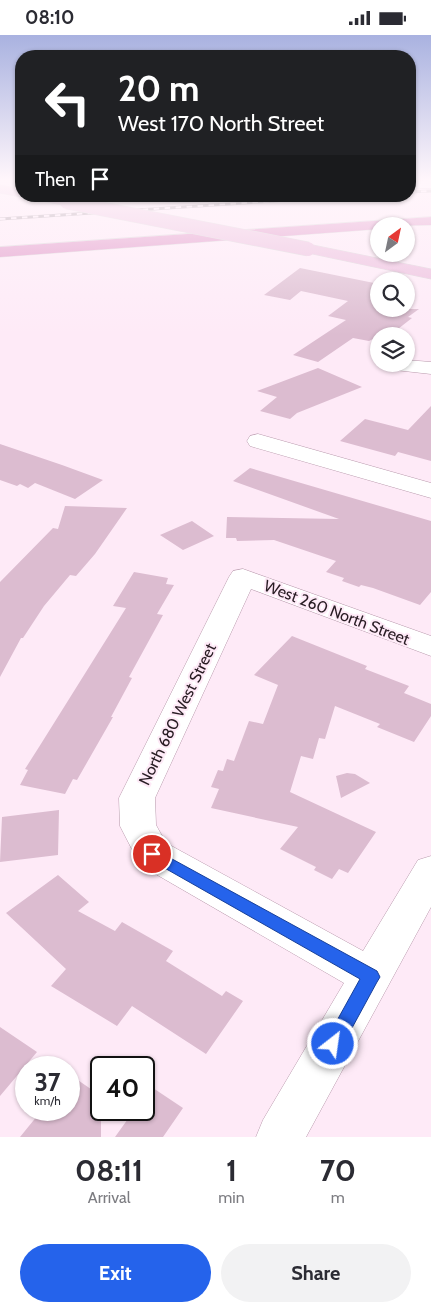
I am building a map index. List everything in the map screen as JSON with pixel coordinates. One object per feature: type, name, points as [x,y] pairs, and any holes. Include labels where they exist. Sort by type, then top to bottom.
[{"type":"highway","points":[[0,238],[101,231]]},
{"type":"highway","points":[[0,251],[281,231]]},
{"type":"main road","points":[[218,231],[431,274]]},
{"type":"street","points":[[415,367],[431,368]]},
{"type":"street","points":[[258,441],[431,491]]},
{"type":"street","name":"West 260 North Street","points":[[243,577],[431,647]]},
{"type":"street","name":"North 680 West Street","points":[[243,577],[137,798],[138,826],[152,854],[371,977]]},
{"type":"street","points":[[280,1137],[431,871]]},
{"type":"building","points":[[300,268],[370,282],[370,317],[412,318],[400,327],[370,327],[370,340],[353,338],[318,362],[293,355],[346,320],[328,316],[348,301],[301,291],[290,300],[264,295]]},
{"type":"building","points":[[318,368],[362,387],[297,413],[290,419],[260,411],[277,397],[257,391]]},
{"type":"building","points":[[431,406],[431,461],[398,452],[395,456],[340,441],[365,419],[408,430]]},
{"type":"building","points":[[0,444],[103,480],[75,499],[35,483],[28,488],[20,484],[17,486],[0,480]]},
{"type":"building","points":[[250,468],[431,521],[431,592],[420,605],[373,588],[361,585],[359,587],[342,581],[344,578],[326,572],[336,561],[274,540],[237,541],[236,538],[226,538],[227,517],[339,519],[233,481]]},
{"type":"building","points":[[65,506],[127,508],[95,554],[76,576],[70,575],[44,606],[23,638],[21,638],[0,677],[0,582],[53,528],[58,529]]},
{"type":"building","points":[[192,521],[214,536],[183,550],[160,535]]},
{"type":"building","points":[[134,572],[168,578],[166,584],[174,585],[157,614],[163,615],[129,677],[132,678],[111,717],[113,717],[77,780],[73,779],[65,794],[20,785],[28,770],[25,769],[126,608],[113,606]]},
{"type":"building","points":[[292,636],[367,666],[365,669],[409,686],[404,693],[431,704],[431,716],[414,742],[377,727],[380,724],[335,706],[325,739],[319,738],[313,759],[301,756],[290,792],[376,832],[348,873],[339,869],[332,879],[314,870],[316,867],[280,849],[298,827],[211,808],[219,789],[211,787],[218,770],[223,771],[227,759],[234,761],[249,721],[263,724],[278,685],[254,675]]},
{"type":"building","points":[[347,773],[355,774],[370,783],[341,798],[336,776]]},
{"type":"building","points":[[59,810],[58,855],[0,862],[2,817]]},
{"type":"building","points":[[58,875],[89,902],[78,911],[115,931],[122,922],[173,951],[166,961],[222,996],[226,991],[243,1001],[206,1054],[132,1006],[117,1026],[51,986],[66,969],[6,913]]},
{"type":"building","points":[[0,1027],[37,1052],[34,1056],[15,1056],[15,1078],[0,1096]]},
{"type":"building","points":[[80,1082],[90,1088],[90,1121],[101,1121],[101,1137],[20,1137],[33,1121],[80,1121]]},
{"type":"building","points":[[155,1089],[183,1108],[163,1137],[115,1137],[126,1121],[155,1121]]},
{"type":"route","points":[[152,854],[332,953],[371,977],[333,1044]]}]
